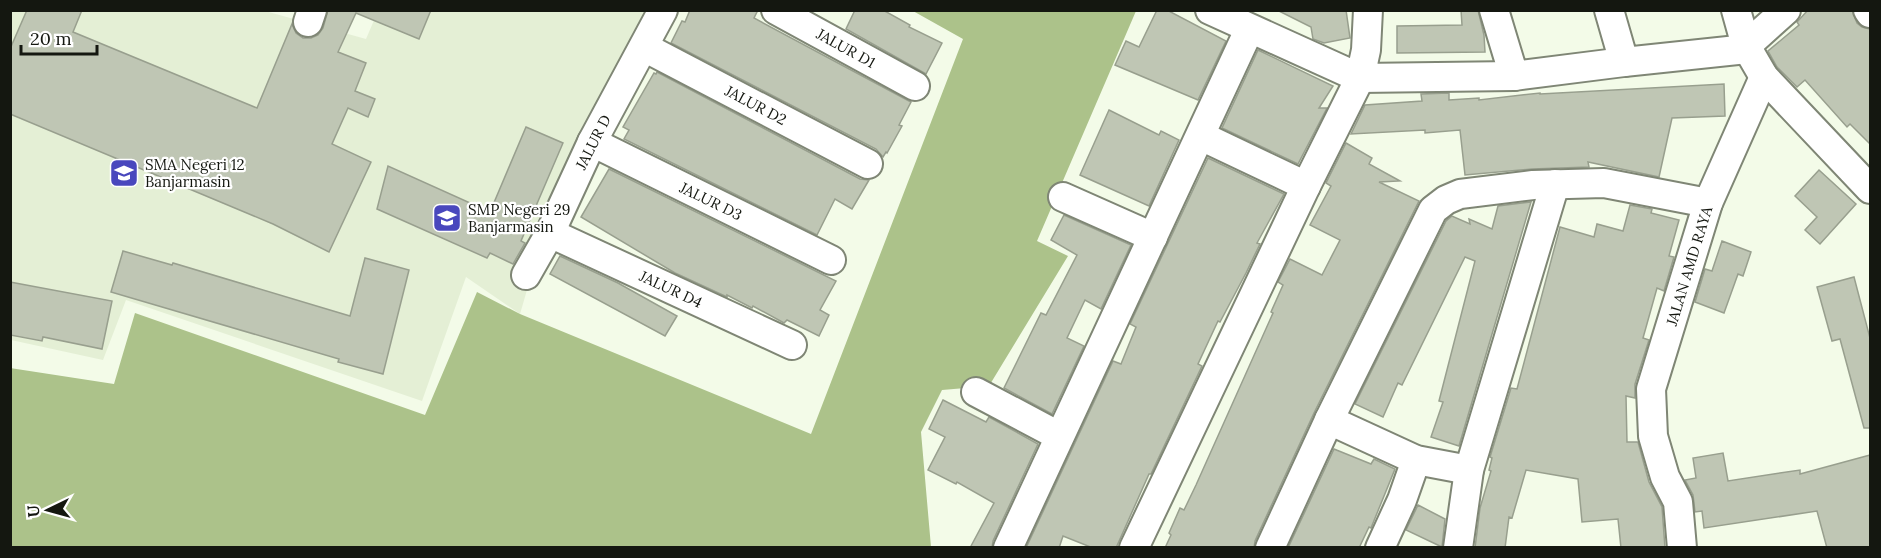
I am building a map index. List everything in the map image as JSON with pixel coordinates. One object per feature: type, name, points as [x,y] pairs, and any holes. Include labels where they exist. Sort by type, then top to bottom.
[{"type":"street","name":"JALUR D","points":[[525,275],[550,233],[592,142],[663,10]]},
{"type":"street","name":"JALUR D1","points":[[776,10],[915,86]]},
{"type":"street","points":[[1210,10],[1249,30],[1360,78],[1514,76],[1747,47],[1786,10]]},
{"type":"street","points":[[1134,548],[1306,186],[1360,78],[1366,50],[1368,10]]},
{"type":"street","points":[[1494,10],[1514,76]]},
{"type":"street","points":[[1609,10],[1624,62]]},
{"type":"street","points":[[1736,10],[1747,47],[1764,77],[1870,189]]},
{"type":"street","points":[[1008,548],[1249,30]]},
{"type":"street","name":"JALUR D2","points":[[644,47],[868,164]]},
{"type":"street","name":"JALAN AMD RAYA","points":[[1682,548],[1678,502],[1665,477],[1653,436],[1651,389],[1708,203],[1764,77]]},
{"type":"street","points":[[1201,136],[1306,186]]},
{"type":"street","name":"JALUR D3","points":[[592,142],[831,260]]},
{"type":"street","points":[[1270,548],[1329,420],[1433,210],[1446,200],[1460,195],[1555,184],[1604,183],[1708,203]]},
{"type":"street","points":[[1458,548],[1469,470],[1555,184]]},
{"type":"street","points":[[1063,196],[1153,237]]},
{"type":"street","name":"JALUR D4","points":[[550,233],[792,345]]},
{"type":"street","points":[[976,393],[1059,436]]},
{"type":"street","points":[[1329,420],[1416,460],[1469,470]]},
{"type":"street","points":[[1380,548],[1402,500],[1416,460]]},
{"type":"shaded area","points":[[11,11],[265,11],[366,39],[378,11],[650,11],[580,160],[527,290],[520,314],[466,277],[422,401],[126,300],[103,360],[11,340]]},
{"type":"green space","points":[[913,11],[1136,11],[1037,241],[1068,256],[989,386],[942,390],[921,432],[931,547],[11,547],[10,368],[114,384],[135,313],[425,415],[477,292],[520,314],[811,434],[963,39]]},
{"type":"building","points":[[27,10],[82,10],[73,32],[257,108],[292,24],[296,33],[303,38],[311,38],[318,35],[323,28],[328,10],[431,10],[419,39],[356,13],[338,52],[366,63],[355,91],[375,99],[368,117],[348,108],[332,144],[371,162],[329,252],[273,224],[10,114],[10,49]]},
{"type":"building","points":[[690,10],[758,10],[754,18],[911,102],[899,125],[902,126],[887,153],[883,157],[876,149],[671,43]]},
{"type":"building","points":[[855,10],[883,10],[910,25],[909,27],[942,43],[926,74],[846,29]]},
{"type":"building","points":[[1157,10],[1167,10],[1226,41],[1198,100],[1115,65],[1126,41],[1139,47]]},
{"type":"building","points":[[1277,10],[1346,10],[1350,38],[1324,43],[1313,39],[1311,27]]},
{"type":"building","points":[[1461,10],[1478,10],[1484,35],[1485,52],[1397,53],[1397,26],[1462,25]]},
{"type":"building","points":[[1808,10],[1852,10],[1857,23],[1870,29],[1870,144],[1850,124],[1847,127],[1805,80],[1797,87],[1777,67],[1768,51],[1799,25],[1797,22]]},
{"type":"building","points":[[1258,50],[1333,86],[1319,108],[1327,108],[1298,164],[1222,128]]},
{"type":"building","points":[[657,72],[860,179],[869,180],[852,209],[835,199],[817,235],[624,139],[629,130],[623,127],[654,73]]},
{"type":"building","points":[[1724,84],[1725,116],[1672,118],[1659,177],[1588,162],[1589,167],[1465,175],[1460,130],[1351,134],[1365,105],[1422,101],[1421,94],[1449,93],[1449,100],[1479,98],[1479,100],[1540,93]]},
{"type":"building","points":[[1109,110],[1159,135],[1161,131],[1179,140],[1149,206],[1080,175]]},
{"type":"building","points":[[526,127],[563,143],[521,241],[525,243],[513,264],[490,253],[487,258],[377,209],[388,166],[490,212]]},
{"type":"building","points":[[1346,143],[1372,158],[1369,164],[1400,181],[1379,182],[1419,201],[1314,413],[1255,541],[1254,548],[1165,548],[1180,508],[1184,510],[1196,485],[1273,313],[1271,312],[1283,285],[1278,282],[1290,259],[1322,275],[1340,240],[1310,225],[1331,186],[1326,183]]},
{"type":"building","points":[[1208,158],[1284,194],[1257,243],[1260,244],[1246,273],[1220,322],[1218,321],[1198,364],[1202,366],[1116,548],[1093,548],[1063,536],[1059,548],[1026,548],[1113,361],[1121,364],[1136,327],[1130,324]]},
{"type":"building","points":[[609,169],[836,281],[820,310],[829,315],[819,336],[787,320],[784,323],[753,306],[752,308],[675,273],[581,217]]},
{"type":"building","points":[[1819,170],[1856,204],[1820,244],[1805,230],[1817,217],[1795,196]]},
{"type":"building","points":[[1531,202],[1459,446],[1431,437],[1443,402],[1439,401],[1475,261],[1465,257],[1402,385],[1398,383],[1383,417],[1355,404],[1446,221],[1452,216],[1470,224],[1469,219],[1492,229],[1498,206]]},
{"type":"building","points":[[1630,205],[1652,209],[1651,213],[1679,220],[1669,256],[1674,257],[1664,291],[1657,288],[1643,338],[1649,340],[1635,384],[1635,398],[1626,396],[1627,442],[1638,442],[1649,482],[1662,507],[1665,548],[1621,548],[1618,519],[1582,522],[1578,479],[1526,470],[1512,518],[1509,517],[1505,548],[1475,548],[1480,508],[1491,471],[1489,470],[1492,458],[1490,457],[1511,388],[1517,389],[1560,227],[1594,237],[1597,224],[1623,231]]},
{"type":"building","points":[[1064,215],[1131,245],[1101,309],[1085,300],[1067,338],[1084,346],[1052,414],[1004,388],[1041,313],[1046,315],[1077,255],[1051,240]]},
{"type":"building","points":[[1722,241],[1751,252],[1743,276],[1738,274],[1724,313],[1695,302],[1705,269],[1712,271]]},
{"type":"building","points":[[123,251],[172,265],[173,263],[350,316],[365,258],[409,270],[383,374],[111,292]]},
{"type":"building","points":[[560,256],[618,283],[677,316],[665,336],[550,274]]},
{"type":"building","points":[[1854,277],[1870,338],[1870,428],[1864,428],[1840,339],[1832,341],[1817,287]]},
{"type":"building","points":[[10,282],[112,301],[102,349],[43,337],[42,341],[10,335]]},
{"type":"building","points":[[943,400],[986,422],[989,417],[1038,444],[993,541],[992,548],[970,548],[994,503],[957,482],[956,484],[928,470],[945,437],[929,429]]},
{"type":"building","points":[[1334,449],[1371,464],[1374,459],[1395,469],[1371,528],[1369,527],[1359,548],[1288,548]]},
{"type":"building","points":[[1723,453],[1728,481],[1800,470],[1800,474],[1870,455],[1870,548],[1827,548],[1817,511],[1704,528],[1702,511],[1695,512],[1693,495],[1685,480],[1696,478],[1693,458]]},
{"type":"building","points":[[1418,505],[1445,519],[1442,547],[1406,530]]},
{"type":"place","name":"SMA Negeri 12 Banjarmasin","points":[[124,173]]},
{"type":"place","name":"SMP Negeri 29 Banjarmasin","points":[[447,218]]}]
